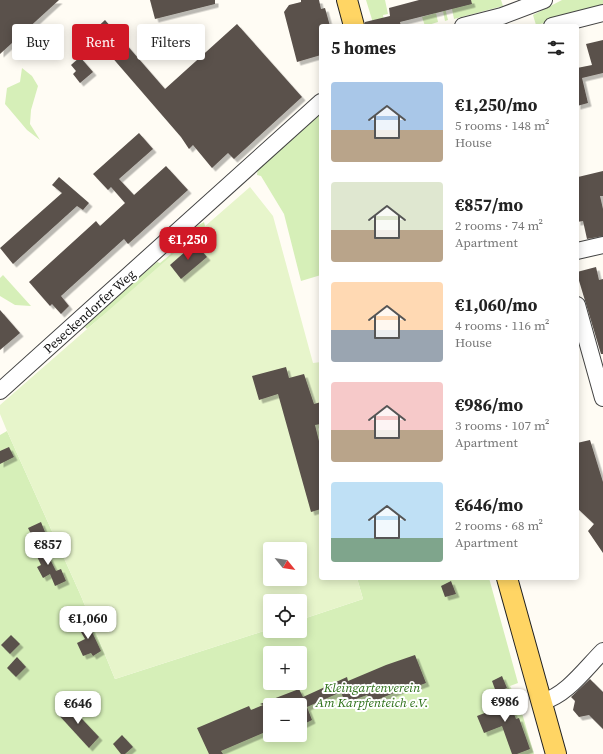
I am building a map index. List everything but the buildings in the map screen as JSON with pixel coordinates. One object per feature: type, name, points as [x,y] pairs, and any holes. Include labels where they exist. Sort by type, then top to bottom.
[{"type":"main road","points":[[347,0],[353,24]]},
{"type":"main road","points":[[508,580],[556,754]]},
{"type":"street","points":[[471,24],[502,16],[544,0]]},
{"type":"street","points":[[560,24],[603,13]]},
{"type":"street","name":"Peseckendorfer Weg","points":[[0,391],[319,104]]},
{"type":"street","points":[[579,251],[603,245]]},
{"type":"street","points":[[579,311],[603,398]]},
{"type":"street","points":[[542,702],[549,700],[562,692],[603,651]]},
{"type":"green space","points":[[366,0],[385,0],[388,14],[383,15],[385,24],[373,24]]},
{"type":"green space","points":[[433,0],[443,0],[448,20],[445,21],[443,11],[436,13]]},
{"type":"green space","points":[[468,0],[501,0],[503,6],[454,19],[452,9]]},
{"type":"green space","points":[[562,0],[603,0],[603,9],[540,24],[536,24],[533,15]]},
{"type":"green space","points":[[436,13],[438,22],[424,24],[422,17]]},
{"type":"green space","points":[[22,68],[32,76],[38,86],[31,110],[30,124],[40,140],[27,130],[5,104],[7,88],[20,82]]},
{"type":"green space","points":[[319,112],[319,276],[301,281],[284,214],[261,176],[257,175],[258,167]]},
{"type":"green space","points":[[250,187],[273,216],[313,363],[319,362],[319,580],[358,580],[363,599],[307,618],[307,594],[263,594],[263,631],[115,679],[81,596],[0,414],[0,405]]},
{"type":"green space","points":[[204,222],[209,242],[100,318],[87,329],[85,327],[94,316],[157,262],[160,263],[171,254],[168,250],[190,230]]},
{"type":"green space","points":[[3,275],[31,306],[15,305],[0,296],[0,278]]},
{"type":"green space","name":"Kleingartenverein Am Karpfenteich e.V.","points":[[7,431],[81,596],[115,679],[263,631],[263,638],[307,638],[307,618],[363,599],[358,580],[490,580],[518,683],[510,686],[519,703],[534,754],[0,754],[0,435]]}]
